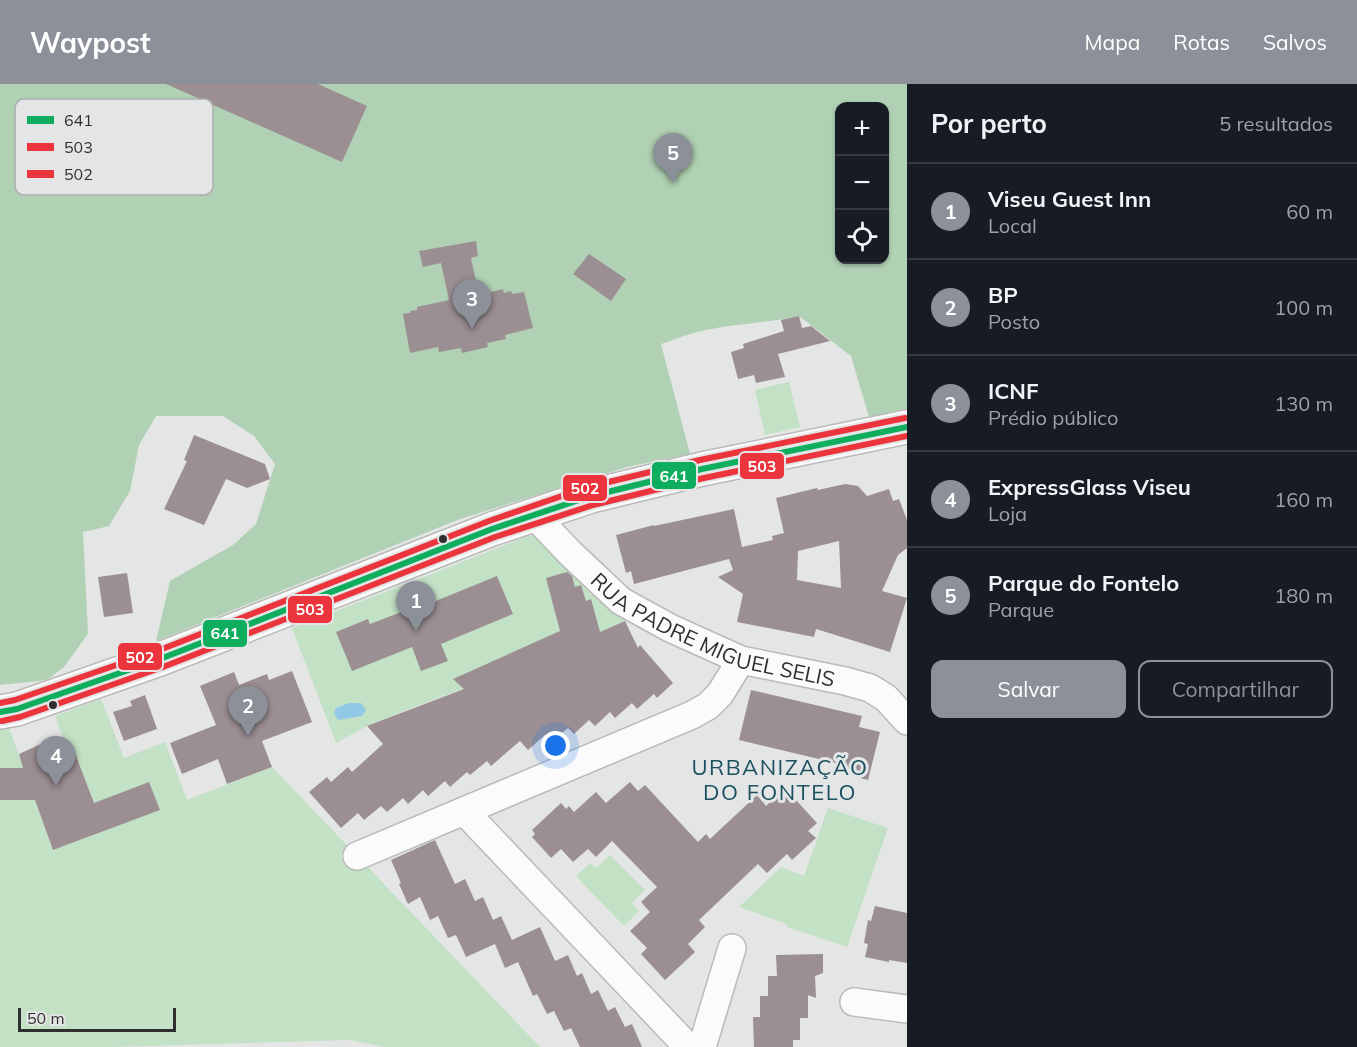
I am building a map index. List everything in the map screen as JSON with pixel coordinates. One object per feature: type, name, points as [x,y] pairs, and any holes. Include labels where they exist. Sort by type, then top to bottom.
[{"type":"main road","points":[[0,712],[16,709],[150,663],[492,529],[591,496],[695,470],[907,427]]},
{"type":"main road","points":[[0,695],[62,693]]},
{"type":"street","name":"RUA PADRE MIGUEL SELIS","points":[[534,515],[621,601],[670,628],[741,660],[870,688],[886,698],[907,721]]},
{"type":"street","points":[[357,856],[692,715],[708,706],[720,694],[741,660]]},
{"type":"street","points":[[464,811],[688,1047]]},
{"type":"street","points":[[702,1047],[732,948]]},
{"type":"street","points":[[854,1002],[907,1009]]},
{"type":"green space","points":[[0,84],[907,84],[907,409],[869,417],[851,356],[799,316],[689,334],[661,344],[690,454],[627,467],[460,519],[156,641],[170,581],[233,545],[256,524],[275,464],[254,436],[223,416],[156,416],[139,445],[130,491],[109,526],[83,532],[88,634],[64,667],[47,680],[0,685]]},
{"type":"green space","points":[[789,382],[800,427],[765,435],[755,390]]},
{"type":"green space","points":[[535,535],[628,619],[495,677],[367,726],[336,743],[292,628]]},
{"type":"green space","points":[[101,699],[124,758],[165,742],[187,800],[272,767],[540,1047],[385,1047],[350,1040],[112,1047],[0,1047],[0,725],[8,725],[53,850],[104,831],[73,748],[67,750],[55,716]]},
{"type":"green space","points":[[828,808],[888,828],[847,947],[787,927],[787,924],[739,907],[781,867],[804,876]]},
{"type":"green space","points":[[610,855],[645,890],[632,903],[639,911],[624,926],[576,876],[590,863],[596,868]]},
{"type":"water","points":[[349,703],[361,703],[366,710],[362,716],[338,720],[334,713],[336,708]]},
{"type":"building","points":[[166,84],[318,84],[367,106],[342,162],[213,105],[213,99],[200,99]]},
{"type":"building","points":[[476,241],[478,256],[471,258],[479,295],[503,289],[504,293],[524,292],[533,328],[505,335],[506,339],[487,343],[488,347],[462,353],[461,348],[439,352],[438,347],[410,353],[403,314],[417,310],[417,307],[449,300],[441,263],[423,267],[419,251]]},
{"type":"building","points":[[589,254],[626,279],[611,301],[573,274]]},
{"type":"building","points":[[799,316],[802,328],[811,326],[830,341],[778,354],[785,377],[756,383],[754,375],[738,379],[731,352],[744,348],[743,344],[784,331],[781,320]]},
{"type":"building","points":[[194,435],[265,464],[270,479],[247,488],[226,479],[204,525],[164,509],[187,461],[184,460]]},
{"type":"building","points":[[845,484],[858,486],[867,496],[889,489],[893,501],[899,499],[907,520],[907,548],[898,555],[882,591],[907,598],[890,652],[816,629],[814,637],[737,622],[743,594],[718,577],[733,570],[729,559],[634,584],[631,571],[626,573],[616,535],[734,509],[742,547],[773,540],[772,536],[784,533],[776,498],[817,488],[818,490]],"holes":[[[839,541],[841,588],[797,580],[798,551]]]},
{"type":"building","points":[[567,572],[572,576],[575,587],[581,585],[586,601],[591,599],[600,632],[625,621],[638,648],[640,645],[673,683],[657,698],[654,694],[637,709],[632,703],[615,718],[610,712],[595,726],[589,720],[574,734],[568,728],[551,742],[545,735],[528,750],[520,741],[491,766],[487,761],[470,775],[467,772],[450,787],[445,781],[428,796],[423,790],[408,804],[403,798],[387,812],[381,806],[364,820],[358,813],[341,828],[309,792],[327,777],[331,782],[348,767],[352,772],[383,744],[367,726],[464,689],[453,679],[560,631],[546,578]]},
{"type":"building","points":[[127,573],[133,613],[104,617],[98,577]]},
{"type":"building","points":[[497,576],[513,614],[441,644],[448,661],[421,671],[412,647],[352,671],[336,632],[368,619],[370,624],[425,603],[426,605]]},
{"type":"building","points":[[292,671],[312,722],[262,741],[272,767],[227,784],[218,759],[182,774],[170,743],[216,725],[200,686],[234,672],[239,685],[267,674],[269,680]]},
{"type":"building","points":[[751,690],[862,716],[859,727],[880,732],[868,780],[841,773],[840,764],[739,740]]},
{"type":"building","points":[[145,695],[157,729],[124,741],[113,712],[132,706],[130,701]]},
{"type":"building","points":[[43,743],[62,753],[73,748],[94,803],[149,782],[160,810],[53,850],[35,800],[0,800],[0,768],[23,768],[19,754]]},
{"type":"building","points":[[630,782],[638,791],[645,785],[698,842],[706,834],[710,839],[757,795],[766,806],[785,788],[817,823],[808,831],[816,838],[792,860],[787,854],[767,873],[758,864],[699,920],[705,927],[688,944],[695,952],[665,980],[641,954],[647,948],[630,931],[650,912],[641,902],[657,887],[612,841],[596,857],[588,849],[573,862],[561,849],[551,858],[532,837],[535,834],[532,830],[561,803],[566,809],[569,806],[574,812],[596,792],[606,803]]},
{"type":"building","points":[[435,840],[455,884],[465,879],[475,901],[483,897],[493,920],[501,916],[512,940],[540,927],[555,961],[568,955],[577,976],[582,973],[591,994],[598,990],[608,1011],[615,1007],[625,1027],[632,1024],[642,1047],[580,1047],[571,1028],[564,1031],[554,1011],[547,1014],[537,994],[533,996],[518,962],[505,968],[495,944],[466,957],[456,935],[448,938],[438,916],[430,920],[420,897],[408,904],[391,860]]},
{"type":"building","points":[[875,906],[907,913],[907,963],[865,957],[868,944],[864,943],[868,920],[871,921]]},
{"type":"building","points":[[823,954],[823,973],[815,976],[816,998],[808,995],[808,1018],[800,1018],[800,1040],[793,1040],[793,1047],[754,1047],[753,1017],[760,1017],[760,996],[768,996],[768,976],[777,976],[776,955]]},
{"type":"transit line","name":"502","points":[[0,703],[15,700],[157,651],[489,521],[588,487],[700,460],[905,418]]},
{"type":"transit line","name":"641","points":[[0,712],[17,709],[160,659],[492,529],[591,496],[702,469],[907,427]]},
{"type":"transit line","name":"503","points":[[2,721],[20,717],[163,667],[495,537],[593,505],[704,478],[907,436]]},
{"type":"place","name":"Parque do Fontelo","points":[[673,183]]},
{"type":"place","name":"ICNF","points":[[472,329]]},
{"type":"place","name":"Viseu Guest Inn","points":[[416,631]]},
{"type":"place","name":"BP","points":[[248,736]]},
{"type":"place","name":"ExpressGlass Viseu","points":[[56,786]]},
{"type":"district","name":"URBANIZAÇÃO DO FONTELO","points":[[780,780]]}]
